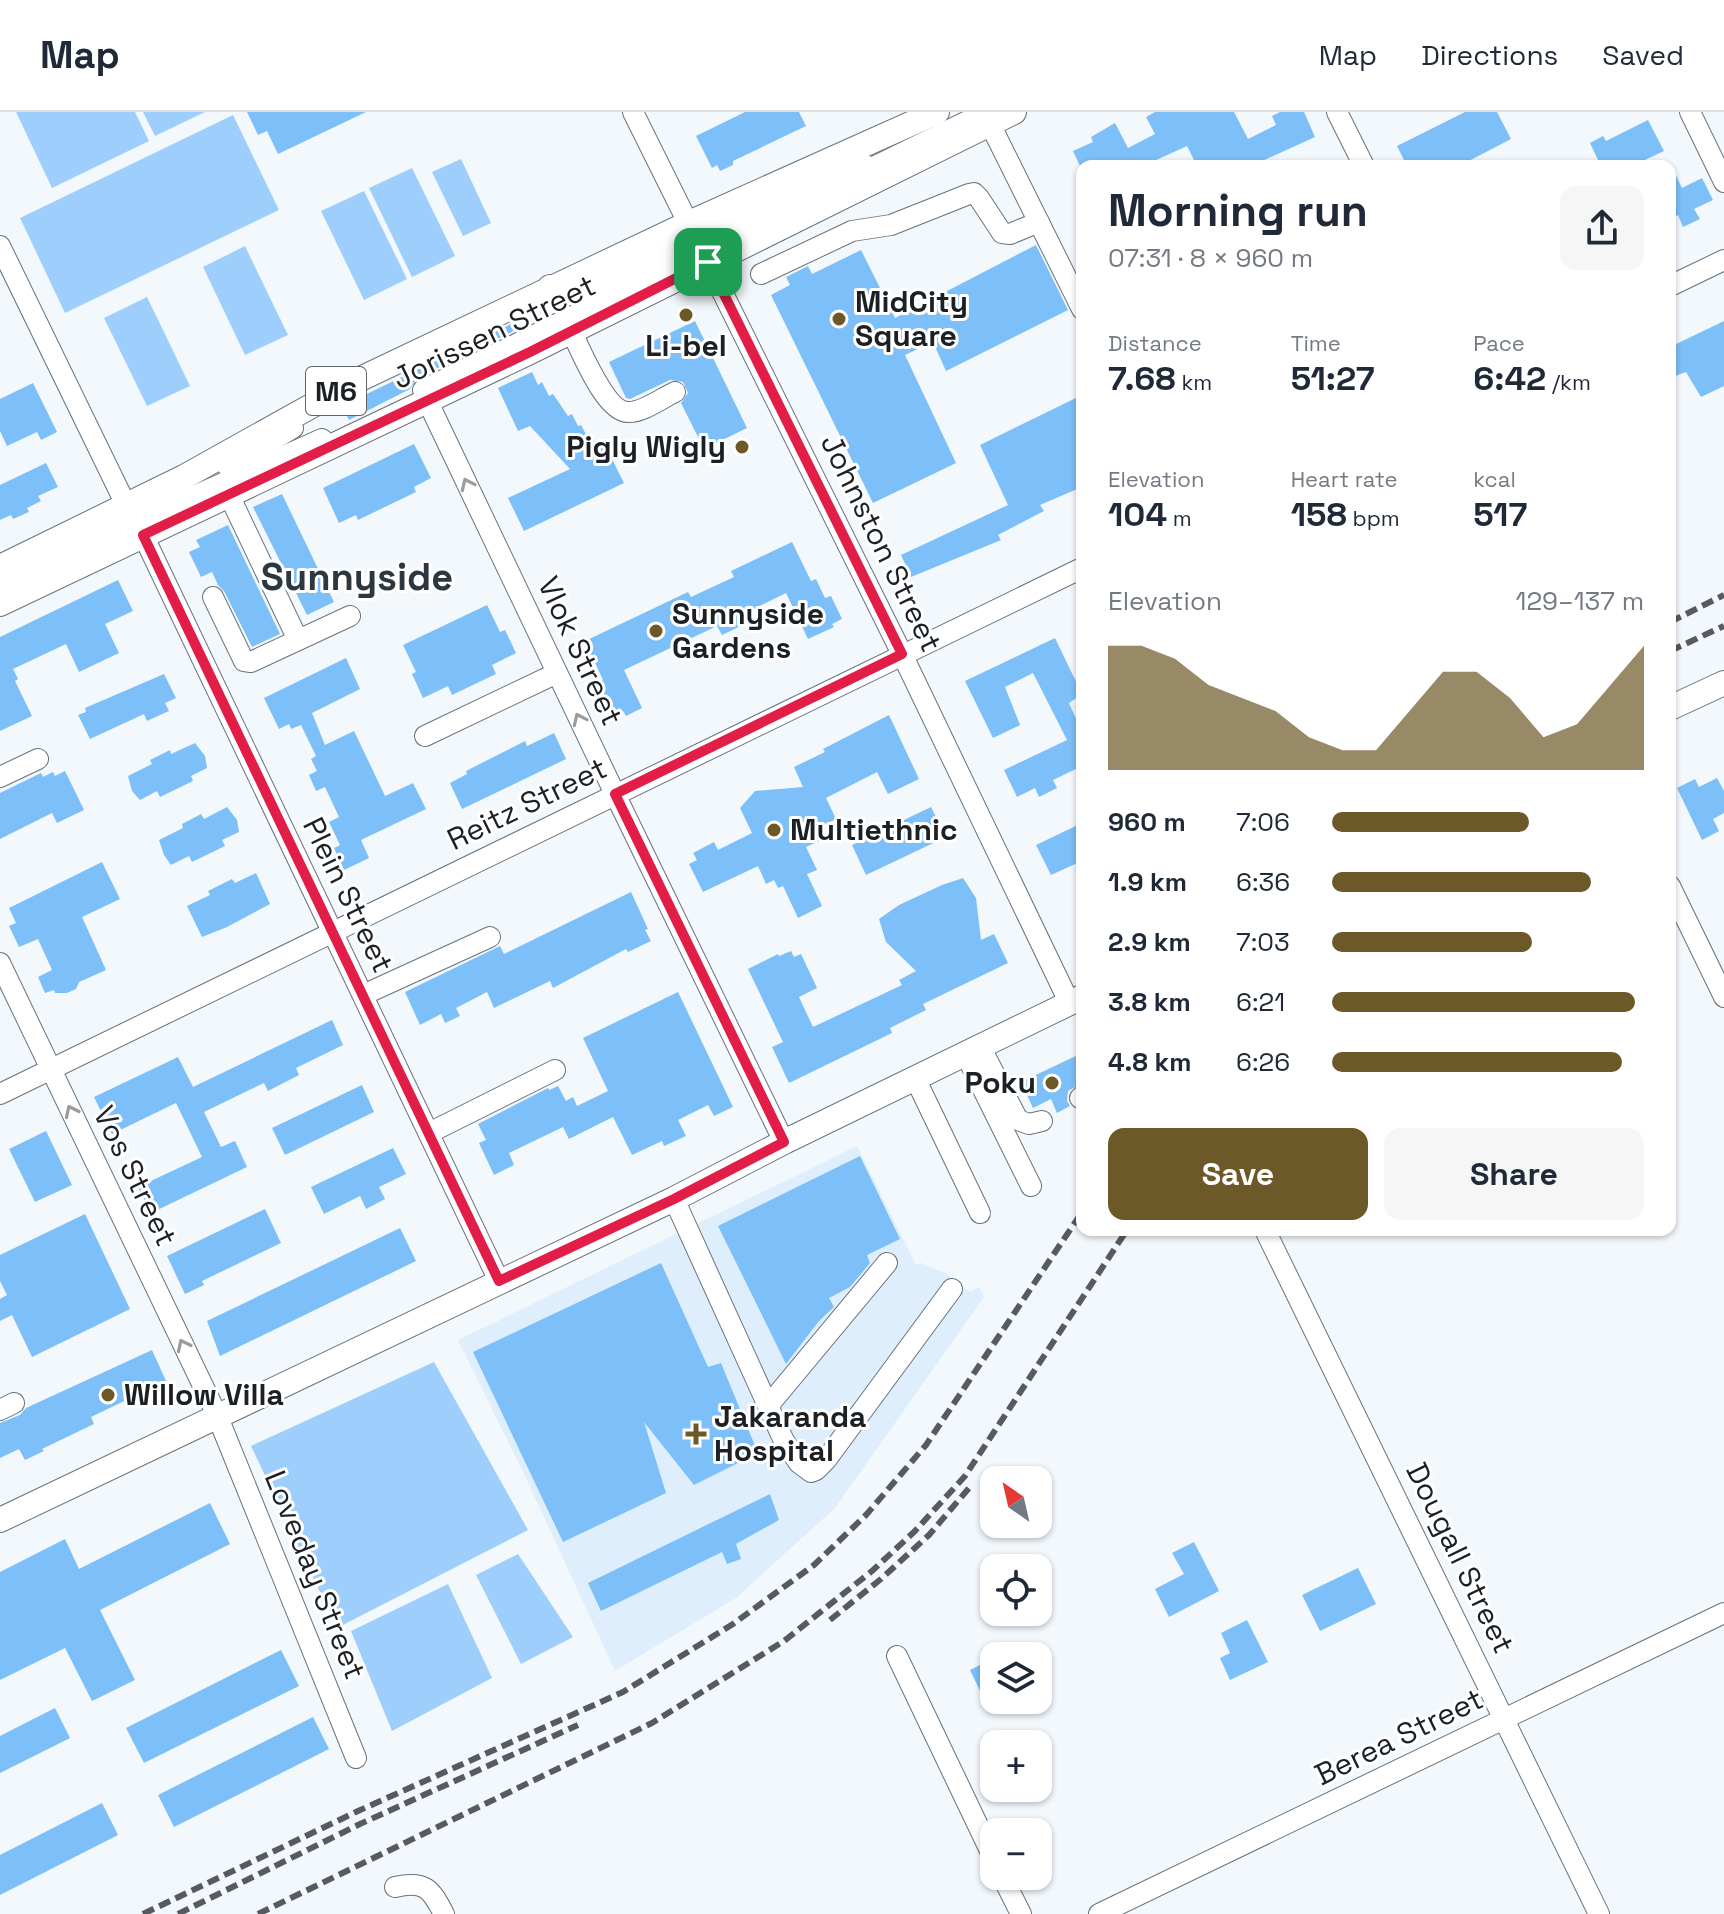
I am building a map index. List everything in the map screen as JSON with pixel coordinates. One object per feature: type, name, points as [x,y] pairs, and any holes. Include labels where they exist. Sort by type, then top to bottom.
[{"type":"main road","name":"Jorissen Street","points":[[0,604],[571,331],[698,241],[937,112]]},
{"type":"main road","name":"Jorissen Street","points":[[0,567],[184,477],[358,380],[554,288],[836,199],[903,159],[988,118],[1014,112]]},
{"type":"main road","points":[[698,241],[884,158],[903,159]]},
{"type":"main road","points":[[1676,705],[1724,683]]},
{"type":"main road","points":[[0,1520],[674,1199],[1076,1000]]},
{"type":"street","name":"Johnston Street","points":[[633,112],[1076,1000]]},
{"type":"street","name":"Jorissen Street","points":[[0,586],[360,421],[698,241],[957,112]]},
{"type":"street","points":[[1337,112],[1361,160]]},
{"type":"street","points":[[1690,112],[1724,182]]},
{"type":"street","points":[[988,118],[1076,297]]},
{"type":"street","points":[[761,274],[852,231],[891,225],[974,193],[1002,233],[1010,234],[1039,222]]},
{"type":"street","points":[[836,199],[852,231]]},
{"type":"street","points":[[0,246],[126,505]]},
{"type":"street","points":[[1676,283],[1724,260]]},
{"type":"street","name":"Jorissen Street","points":[[0,586],[161,504],[258,450],[349,393],[554,288]]},
{"type":"street","points":[[571,331],[605,397],[615,408],[632,412],[675,392]]},
{"type":"street","name":"Vlok Street","points":[[427,400],[784,1142]]},
{"type":"street","points":[[229,495],[298,640]]},
{"type":"street","name":"Plein Street","points":[[143,535],[499,1281]]},
{"type":"street","name":"Reitz Street","points":[[0,1094],[1076,571]]},
{"type":"street","points":[[213,597],[244,661],[251,662],[350,616]]},
{"type":"street","points":[[425,736],[557,673]]},
{"type":"street","points":[[0,777],[38,759]]},
{"type":"street","points":[[1676,898],[1724,997]]},
{"type":"street","points":[[363,995],[490,937]]},
{"type":"street","name":"Vos Street","points":[[0,963],[217,1415]]},
{"type":"street","points":[[973,1052],[1018,1120],[1029,1124],[1042,1121]]},
{"type":"street","points":[[973,1052],[1031,1186]]},
{"type":"street","points":[[429,1133],[555,1070]]},
{"type":"street","points":[[916,1080],[980,1213]]},
{"type":"street","points":[[674,1199],[768,1406],[791,1453],[807,1471],[816,1470],[952,1289]]},
{"type":"street","name":"Dougall Street","points":[[1268,1236],[1599,1914]]},
{"type":"street","points":[[768,1406],[887,1263]]},
{"type":"street","name":"Loveday Street","points":[[217,1415],[356,1758]]},
{"type":"street","name":"Berea Street","points":[[1099,1914],[1724,1613]]},
{"type":"street","points":[[897,1656],[980,1830]]},
{"type":"street","points":[[395,1887],[416,1885],[432,1891],[444,1914]]},
{"type":"street","points":[[1009,1890],[1021,1914]]},
{"type":"shaded area","points":[[16,112],[135,112],[149,141],[52,188]]},
{"type":"shaded area","points":[[143,112],[205,112],[155,136]]},
{"type":"shaded area","points":[[233,115],[279,210],[65,313],[20,218]]},
{"type":"shaded area","points":[[461,159],[491,223],[463,236],[432,172]]},
{"type":"shaded area","points":[[412,168],[455,256],[412,277],[369,188]]},
{"type":"shaded area","points":[[364,191],[407,279],[364,300],[321,211]]},
{"type":"shaded area","points":[[245,246],[288,335],[245,355],[203,267]]},
{"type":"shaded area","points":[[147,297],[190,386],[147,406],[104,318]]},
{"type":"shaded area","name":"Jakaranda Hospital","points":[[857,1146],[916,1265],[921,1263],[945,1273],[970,1292],[979,1287],[984,1297],[835,1508],[736,1598],[615,1671],[458,1340]]},
{"type":"shaded area","points":[[434,1362],[528,1530],[337,1628],[251,1446]]},
{"type":"shaded area","points":[[518,1554],[573,1637],[521,1664],[476,1575]]},
{"type":"shaded area","points":[[448,1584],[492,1678],[392,1731],[351,1631]]},
{"type":"building","points":[[247,112],[366,112],[278,154],[267,131],[258,135]]},
{"type":"building","points":[[745,112],[799,112],[806,126],[733,161],[733,165],[720,171],[717,165],[712,168],[696,136]]},
{"type":"building","points":[[1155,112],[1234,112],[1248,139],[1276,125],[1272,116],[1280,112],[1304,112],[1315,137],[1264,160],[1194,160],[1187,146],[1156,160],[1077,160],[1073,151],[1093,142],[1091,137],[1115,123],[1128,148],[1155,134],[1146,117]]},
{"type":"building","points":[[1465,112],[1497,112],[1511,139],[1471,160],[1404,160],[1397,146]]},
{"type":"building","points":[[1648,120],[1664,151],[1645,160],[1598,160],[1590,143],[1603,136],[1606,141]]},
{"type":"building","points":[[1676,176],[1682,188],[1702,178],[1713,200],[1694,209],[1700,219],[1683,227],[1678,215]]},
{"type":"building","points":[[1036,245],[1068,310],[946,371],[933,342],[905,355],[956,463],[873,503],[771,295],[790,285],[786,277],[808,266],[812,274],[861,250],[895,318]]},
{"type":"building","points":[[517,321],[520,328],[417,378],[410,389],[349,420],[342,406]]},
{"type":"building","points":[[695,321],[747,428],[704,449],[681,403],[688,393],[683,382],[670,380],[630,399],[626,398],[609,362]]},
{"type":"building","points":[[1724,321],[1724,386],[1701,397],[1686,372],[1676,376],[1676,344]]},
{"type":"building","points":[[532,372],[538,385],[542,382],[549,396],[553,394],[568,416],[572,414],[588,438],[591,436],[598,449],[602,447],[608,459],[611,457],[624,483],[524,531],[508,498],[570,469],[530,426],[518,431],[498,388]]},
{"type":"building","points":[[33,383],[57,432],[41,440],[37,432],[7,446],[0,431],[0,399]]},
{"type":"building","points":[[1076,398],[1076,490],[1040,505],[1044,511],[998,535],[1001,540],[911,577],[901,555],[1008,505],[980,445]]},
{"type":"building","points":[[414,444],[431,478],[414,487],[416,492],[358,520],[356,515],[339,523],[323,488]]},
{"type":"building","points":[[46,463],[58,487],[38,496],[41,501],[27,508],[29,512],[13,519],[11,515],[0,520],[0,485]]},
{"type":"building","points":[[282,494],[334,602],[307,615],[253,507]]},
{"type":"building","points":[[228,525],[280,634],[252,647],[212,572],[201,577],[189,552],[200,547],[196,540]]},
{"type":"building","name":"Sunnyside Gardens","points":[[792,542],[811,581],[816,579],[825,598],[831,596],[842,619],[832,624],[834,627],[808,639],[786,593],[741,615],[745,624],[722,635],[717,626],[624,670],[642,708],[626,716],[623,711],[613,716],[597,683],[603,680],[585,641],[688,592],[691,597],[734,577],[731,571]]},
{"type":"building","points":[[118,580],[133,611],[105,624],[119,653],[79,672],[66,644],[13,669],[18,679],[15,681],[32,716],[0,731],[0,637]]},
{"type":"building","points":[[487,605],[500,632],[505,630],[516,653],[492,665],[496,674],[452,695],[448,686],[423,698],[412,674],[416,672],[403,645]]},
{"type":"building","points":[[1055,638],[1076,682],[1076,698],[1069,703],[1076,719],[1076,769],[1053,780],[1057,788],[1039,797],[1035,788],[1017,797],[1004,770],[1067,740],[1033,673],[1005,687],[1020,725],[993,738],[965,681]]},
{"type":"building","points":[[346,658],[360,689],[312,713],[325,745],[354,731],[385,796],[413,783],[426,809],[361,840],[369,858],[344,870],[334,848],[340,845],[329,822],[339,817],[325,787],[316,791],[309,775],[317,771],[311,759],[316,756],[301,725],[291,729],[289,724],[279,729],[264,698]]},
{"type":"building","points":[[164,674],[176,698],[165,703],[169,711],[147,721],[144,714],[90,739],[78,715],[86,712],[85,708]]},
{"type":"building","points":[[889,715],[919,779],[888,794],[877,772],[826,798],[836,819],[815,829],[821,840],[806,847],[817,870],[807,874],[822,906],[798,918],[783,886],[778,888],[774,880],[766,884],[758,866],[703,892],[689,864],[697,860],[693,853],[714,842],[718,850],[752,833],[740,808],[755,791],[803,787],[794,767]]},
{"type":"building","points":[[554,733],[566,759],[462,809],[450,783],[467,774],[466,771],[525,741],[527,746]]},
{"type":"building","points":[[195,743],[205,756],[207,768],[191,776],[193,781],[160,797],[157,791],[140,800],[132,791],[128,776],[152,764],[150,760],[170,750],[171,754]]},
{"type":"building","points":[[65,771],[84,810],[57,823],[52,813],[0,839],[0,793],[41,773],[43,777],[53,772],[55,776]]},
{"type":"building","points":[[1717,778],[1724,791],[1724,813],[1713,819],[1719,831],[1702,840],[1677,788],[1695,779],[1699,787]]},
{"type":"building","points":[[227,807],[237,820],[239,832],[222,840],[225,846],[192,862],[189,856],[171,865],[159,840],[183,828],[182,824],[201,814],[204,819]]},
{"type":"building","points":[[931,807],[946,837],[866,875],[852,845]]},
{"type":"building","points":[[1076,826],[1076,864],[1051,875],[1036,845]]},
{"type":"building","points":[[102,862],[120,899],[82,917],[106,970],[79,982],[76,989],[67,993],[55,993],[54,990],[45,993],[38,977],[52,970],[38,939],[19,947],[9,926],[16,923],[9,908]]},
{"type":"building","points":[[256,873],[270,904],[202,937],[187,906],[210,895],[208,891],[232,879],[235,883]]},
{"type":"building","points":[[963,878],[976,898],[981,940],[994,934],[1008,963],[923,1004],[926,1010],[890,1028],[892,1033],[789,1083],[772,1047],[783,1042],[748,969],[778,954],[791,951],[794,957],[801,954],[817,988],[799,997],[813,1027],[902,985],[899,980],[916,971],[886,942],[879,919],[899,905]]},
{"type":"building","points":[[631,892],[651,941],[628,952],[626,949],[553,988],[550,981],[494,1008],[487,992],[456,1008],[460,1016],[445,1023],[441,1014],[420,1025],[405,992],[500,946],[504,954]]},
{"type":"building","points":[[678,992],[733,1107],[714,1116],[708,1105],[678,1120],[686,1136],[664,1146],[662,1141],[632,1155],[613,1117],[569,1139],[563,1127],[509,1153],[514,1165],[494,1175],[479,1143],[486,1140],[478,1124],[548,1088],[558,1086],[566,1101],[573,1097],[577,1106],[608,1091],[583,1038]]},
{"type":"building","points":[[332,1020],[343,1045],[296,1068],[299,1075],[268,1091],[264,1083],[204,1112],[221,1147],[235,1141],[247,1167],[151,1213],[138,1187],[202,1157],[176,1103],[112,1134],[94,1097],[178,1057],[193,1087]]},
{"type":"building","name":"Poku","points":[[1076,1056],[1076,1086],[1068,1091],[1070,1106],[1057,1113],[1051,1099],[1033,1108],[1021,1082]]},
{"type":"building","points":[[362,1085],[374,1112],[285,1155],[272,1128]]},
{"type":"building","points":[[46,1131],[72,1185],[35,1202],[9,1149]]},
{"type":"building","points":[[393,1148],[406,1174],[379,1187],[385,1199],[366,1209],[360,1196],[324,1214],[311,1187]]},
{"type":"building","points":[[860,1156],[900,1239],[867,1255],[870,1263],[850,1287],[829,1298],[834,1307],[819,1321],[786,1364],[718,1226]]},
{"type":"building","points":[[265,1209],[281,1243],[202,1281],[204,1285],[185,1294],[167,1256]]},
{"type":"building","points":[[85,1214],[130,1309],[32,1357],[12,1315],[0,1321],[0,1299],[7,1295],[0,1281],[0,1255]]},
{"type":"building","points":[[400,1228],[416,1261],[220,1356],[207,1321]]},
{"type":"building","points":[[661,1263],[708,1367],[721,1363],[758,1453],[694,1485],[644,1422],[666,1493],[563,1542],[473,1352]]},
{"type":"building","points":[[152,1350],[166,1381],[91,1417],[94,1424],[25,1460],[19,1449],[0,1458],[0,1423]]},
{"type":"building","points":[[770,1494],[779,1520],[736,1544],[741,1559],[727,1564],[722,1552],[601,1611],[588,1583]]},
{"type":"building","points":[[210,1503],[230,1544],[100,1610],[135,1680],[92,1701],[65,1648],[0,1680],[0,1572],[65,1539],[79,1569]]},
{"type":"building","points":[[1194,1542],[1219,1591],[1169,1617],[1155,1589],[1184,1574],[1172,1553]]},
{"type":"building","points":[[1358,1568],[1376,1604],[1320,1631],[1302,1595]]},
{"type":"building","points":[[1247,1620],[1268,1662],[1230,1680],[1220,1658],[1230,1653],[1221,1633]]},
{"type":"building","points":[[281,1650],[299,1686],[144,1763],[126,1728]]},
{"type":"building","points":[[980,1665],[980,1691],[970,1670]]},
{"type":"building","points":[[55,1708],[70,1738],[0,1773],[0,1736]]},
{"type":"building","points":[[313,1717],[329,1749],[174,1827],[158,1795]]},
{"type":"building","points":[[102,1803],[118,1835],[0,1895],[0,1855]]},
{"type":"railway","points":[[1676,619],[1724,595]]},
{"type":"railway","points":[[1676,648],[1724,626]]},
{"type":"railway","points":[[143,1914],[358,1811],[623,1692],[733,1624],[814,1565],[866,1515],[926,1445],[1076,1221]]},
{"type":"railway","points":[[258,1914],[652,1723],[784,1641],[872,1571],[915,1531],[965,1476],[1123,1236]]},
{"type":"railway","points":[[830,1620],[929,1535],[969,1488]]},
{"type":"railway","points":[[178,1914],[360,1824],[578,1725]]},
{"type":"place","name":"Li-bel","points":[[686,315]]},
{"type":"place","name":"MidCity Square","points":[[839,319]]},
{"type":"place","name":"Pigly Wigly","points":[[742,447]]},
{"type":"place","name":"Sunnyside Gardens","points":[[656,631]]},
{"type":"place","name":"Multiethnic","points":[[774,830]]},
{"type":"place","name":"Poku","points":[[1052,1083]]},
{"type":"place","name":"Willow Villa","points":[[108,1395]]},
{"type":"place","name":"Jakaranda Hospital","points":[[696,1434]]},
{"type":"district","name":"Sunnyside","points":[[357,577]]},
{"type":"route","points":[[708,262],[902,654],[615,794],[784,1142],[674,1199],[499,1281],[143,535],[530,352],[708,262]]}]
